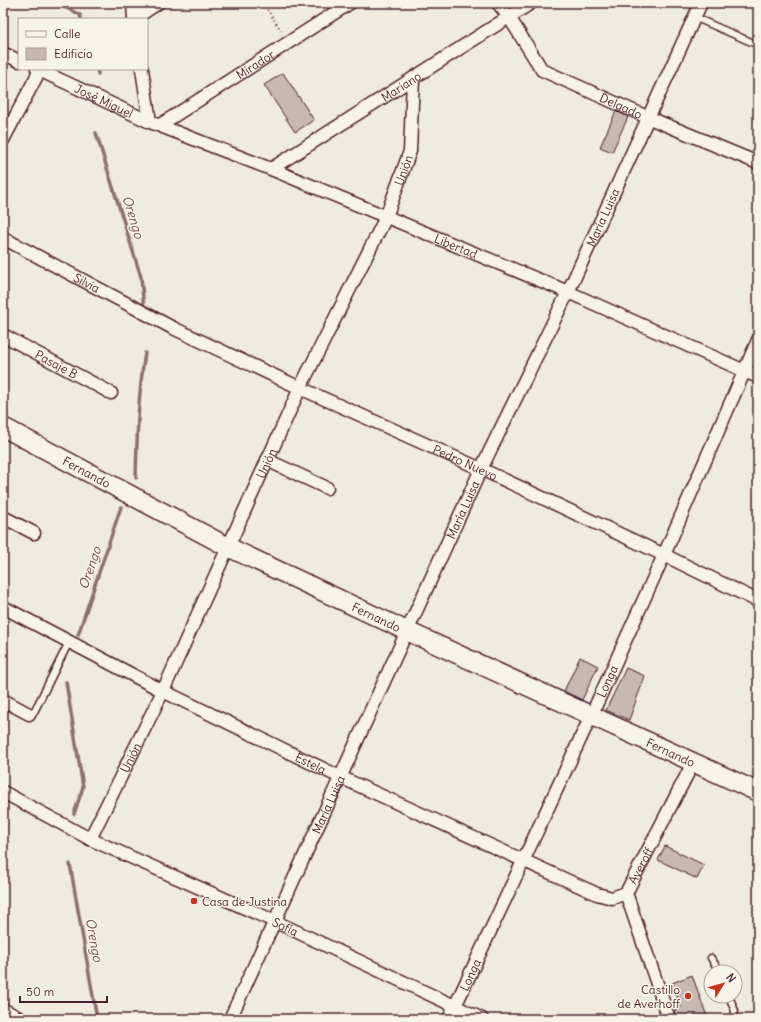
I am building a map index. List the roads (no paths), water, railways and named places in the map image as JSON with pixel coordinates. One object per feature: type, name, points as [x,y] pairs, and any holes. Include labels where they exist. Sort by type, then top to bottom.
[{"type":"street","points":[[133,3],[134,18]]},
{"type":"street","points":[[136,18],[158,3]]},
{"type":"street","name":"Mirador","points":[[155,124],[350,3]]},
{"type":"street","name":"Delgado","points":[[498,3],[509,17],[542,70],[647,117],[758,163]]},
{"type":"street","name":"Mariano","points":[[271,169],[531,3]]},
{"type":"street","name":"María Luisa","points":[[230,1019],[480,469],[568,292],[647,117],[701,3]]},
{"type":"street","points":[[3,53],[18,60]]},
{"type":"street","points":[[3,140],[38,70]]},
{"type":"street","name":"José Miguel","points":[[38,70],[155,124]]},
{"type":"street","points":[[142,70],[155,124]]},
{"type":"street","name":"Unión","points":[[90,839],[163,691],[300,388],[386,217],[410,151],[413,79]]},
{"type":"street","name":"Libertad","points":[[155,124],[271,169],[568,292],[758,377]]},
{"type":"street","name":"Silvia","points":[[3,238],[171,327]]},
{"type":"street","name":"Pedro Nuevo","points":[[171,327],[300,388],[480,469],[758,600]]},
{"type":"street","name":"Pasaje B","points":[[3,335],[111,393]]},
{"type":"street","name":"Longa","points":[[449,1019],[591,716],[664,555],[758,340]]},
{"type":"street","name":"Fernando","points":[[3,427],[228,547],[758,792]]},
{"type":"street","points":[[267,460],[328,488]]},
{"type":"street","points":[[3,516],[34,533]]},
{"type":"street","name":"Estela","points":[[3,607],[163,691],[340,777],[522,861],[597,894],[612,898],[626,893]]},
{"type":"street","points":[[3,700],[29,714]]},
{"type":"street","name":"Averoff","points":[[669,1019],[626,893],[693,763]]},
{"type":"street","name":"Sofía","points":[[4,796],[90,839],[274,921],[482,1019]]},
{"type":"lane","points":[[694,17],[758,45]]},
{"type":"lane","points":[[29,714],[34,712],[69,642]]},
{"type":"lane","points":[[712,958],[715,964]]},
{"type":"lane","points":[[732,1004],[735,1012],[734,1019]]},
{"type":"lane","points":[[3,1006],[25,1018],[30,1019]]},
{"type":"waterway","name":"Orengo","points":[[57,3],[80,15],[81,18]]},
{"type":"waterway","name":"Orengo","points":[[97,70],[98,74]]},
{"type":"waterway","name":"Orengo","points":[[96,133],[141,277],[144,309]]},
{"type":"waterway","name":"Orengo","points":[[136,478],[139,400],[145,353]]},
{"type":"waterway","name":"Orengo","points":[[78,635],[121,507]]},
{"type":"waterway","name":"Orengo","points":[[66,682],[83,787],[74,814]]},
{"type":"waterway","name":"Orengo","points":[[70,864],[97,1019]]},
{"type":"place","name":"Casa de Justina","points":[[194,901]]},
{"type":"place","name":"Castillo de Averhoff","points":[[688,996]]}]
